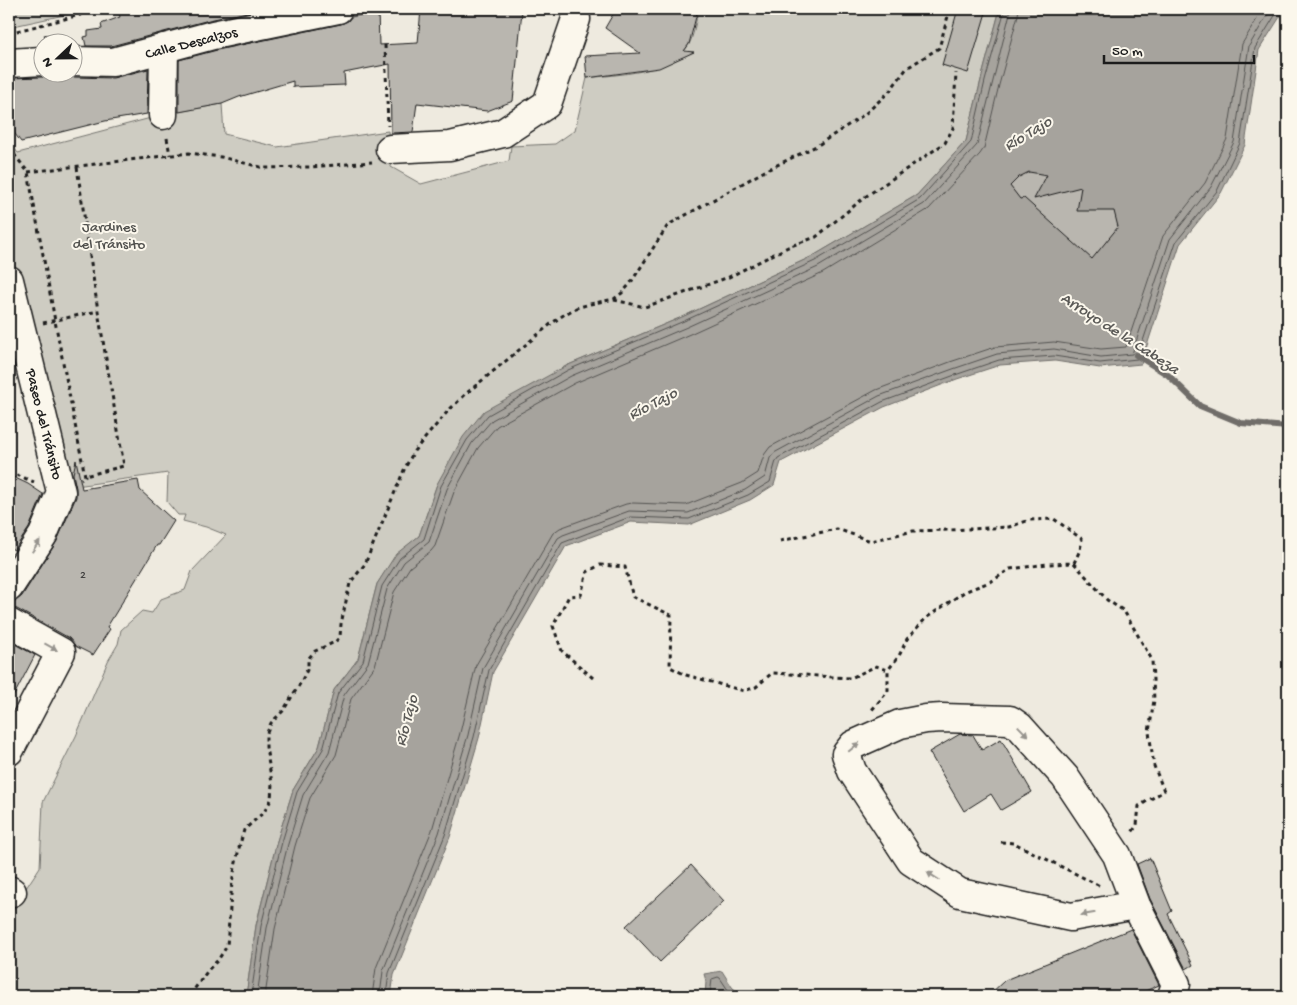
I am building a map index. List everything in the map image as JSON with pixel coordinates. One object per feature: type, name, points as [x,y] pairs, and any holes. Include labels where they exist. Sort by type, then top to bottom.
[{"type":"street","name":"Calle Descalzos","points":[[82,61],[113,62],[213,34],[338,9]]},
{"type":"street","points":[[384,147],[450,146],[503,133],[547,104],[576,19]]},
{"type":"street","points":[[163,115],[164,48]]},
{"type":"street","points":[[9,63],[32,60]]},
{"type":"street","name":"Paseo del Tránsito","points":[[9,280],[19,341],[61,492],[43,535],[9,586]]},
{"type":"street","points":[[9,623],[61,652],[9,751]]},
{"type":"street","points":[[1136,905],[1071,917],[960,893],[911,861],[852,771],[846,754],[853,745],[900,724],[926,719],[1010,720],[1020,727],[1065,777],[1117,855],[1136,905],[1174,990]]},
{"type":"path","points":[[9,33],[80,15],[76,9]]},
{"type":"path","points":[[192,996],[193,991],[227,946],[232,882],[244,830],[264,812],[271,800],[272,783],[266,735],[271,723],[283,711],[301,682],[308,668],[308,659],[315,651],[335,642],[340,637],[350,582],[364,564],[414,451],[449,410],[468,392],[552,323],[576,308],[614,299],[622,293],[630,284],[668,225],[763,172],[818,145],[871,108],[889,92],[907,68],[939,48],[950,9]]},
{"type":"path","points":[[28,172],[188,153],[221,157],[264,168],[310,167],[384,147],[385,45]]},
{"type":"path","points":[[614,299],[645,307],[729,277],[788,247],[816,237],[865,197],[946,143],[953,128],[956,73]]},
{"type":"path","points":[[9,148],[28,172],[85,476]]},
{"type":"path","points":[[61,492],[85,476],[124,466],[98,311],[77,167]]},
{"type":"path","points":[[19,341],[55,321],[98,311]]},
{"type":"path","points":[[780,541],[837,529],[871,541],[913,531],[1009,527],[1030,520],[1054,519],[1082,538],[1080,550],[1074,563]]},
{"type":"path","points":[[853,745],[855,730],[888,691],[888,670],[899,656],[907,639],[926,618],[964,592],[992,581],[1010,569],[1074,563]]},
{"type":"path","points":[[1074,563],[1107,600],[1124,611],[1152,660],[1154,700],[1149,732],[1154,766],[1164,791],[1139,806],[1137,824],[1117,855]]},
{"type":"path","points":[[593,678],[562,651],[553,626],[569,596],[581,595],[587,572],[600,566],[625,567],[633,597],[671,615],[670,667],[686,675],[744,691],[756,687],[772,673],[852,678],[876,666],[888,670]]},
{"type":"path","points":[[1001,842],[1014,843],[1105,888]]},
{"type":"green space","points":[[9,9],[78,9],[69,14],[9,27]]},
{"type":"green space","name":"Jardines del Tránsito","points":[[698,9],[1000,9],[966,141],[917,195],[813,256],[682,317],[566,366],[437,484],[419,536],[396,555],[377,584],[358,659],[334,690],[319,747],[293,790],[277,841],[256,925],[246,996],[9,996],[9,918],[40,867],[43,802],[76,736],[108,661],[118,644],[121,630],[142,611],[152,613],[161,599],[185,590],[192,571],[226,535],[183,521],[185,515],[178,515],[167,502],[168,473],[69,487],[9,249],[9,142],[18,153],[166,114],[222,104],[224,134],[277,147],[388,131],[391,167],[421,184],[509,161],[511,146],[555,144],[575,130],[587,78],[627,74],[669,62],[680,55],[688,46]]},
{"type":"water","name":"Río Tajo","points":[[1000,9],[1285,9],[1259,50],[1245,145],[1221,193],[1180,244],[1141,364],[1100,368],[1055,361],[1000,365],[884,407],[781,462],[774,485],[750,500],[689,525],[631,522],[566,546],[493,672],[479,738],[450,837],[394,975],[391,996],[246,996],[256,926],[277,841],[293,790],[319,747],[334,690],[358,659],[377,584],[396,554],[419,536],[437,484],[463,437],[484,411],[566,366],[682,317],[813,256],[917,195],[966,141]]},
{"type":"water","points":[[722,971],[732,987],[741,995],[705,996],[706,981],[704,974]]},
{"type":"building","points":[[118,9],[262,9],[209,20],[111,46],[86,46],[84,37],[88,36],[88,31],[102,29],[101,24],[120,17]]},
{"type":"building","points":[[421,9],[522,11],[513,101],[487,111],[417,103],[413,132],[391,133],[390,64],[344,73],[345,85],[293,87],[293,81],[222,104],[179,112],[179,60],[217,50],[341,24],[348,21],[351,17],[378,11],[379,45],[418,43]]},
{"type":"building","points":[[616,9],[698,9],[689,44],[684,51],[694,52],[659,68],[587,78],[585,56],[640,53],[605,28]]},
{"type":"building","points":[[958,9],[987,9],[968,73],[942,65]]},
{"type":"building","points":[[148,69],[147,114],[105,121],[21,142],[9,126],[9,78],[32,77],[32,82],[82,82],[82,77],[113,78]]},
{"type":"building","points":[[1029,172],[1047,175],[1034,199],[1081,187],[1077,211],[1114,211],[1118,227],[1092,259],[1024,198],[1020,199],[1010,186],[1019,177]]},
{"type":"building","points":[[76,460],[82,489],[138,480],[140,490],[174,521],[159,545],[157,545],[107,627],[110,629],[93,655],[75,646],[69,638],[17,609],[9,607],[10,602],[16,601],[22,596],[57,541],[76,497],[73,474]]},
{"type":"building","points":[[9,475],[43,494],[29,528],[14,550],[9,547]]},
{"type":"building","points":[[9,641],[35,655],[9,705]]},
{"type":"building","points":[[960,734],[973,735],[982,750],[1001,739],[1032,792],[1001,810],[991,794],[964,811],[929,752]]},
{"type":"building","points":[[1150,858],[1172,911],[1168,914],[1193,965],[1186,969],[1150,899],[1137,864]]},
{"type":"building","points":[[691,865],[724,901],[660,962],[626,926]]},
{"type":"building","points":[[1131,929],[1159,985],[1134,996],[988,996],[1005,980]]},
{"type":"waterway","name":"Arroyo de la Cabeza","points":[[1136,355],[1168,375],[1200,406],[1241,423],[1288,427]]}]
